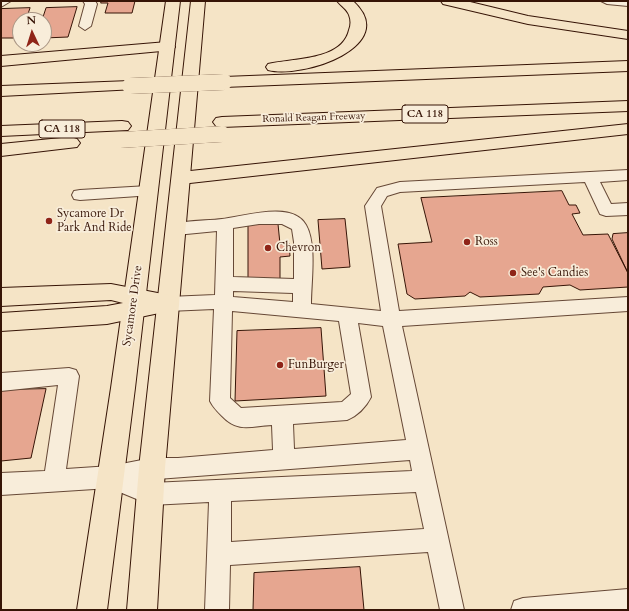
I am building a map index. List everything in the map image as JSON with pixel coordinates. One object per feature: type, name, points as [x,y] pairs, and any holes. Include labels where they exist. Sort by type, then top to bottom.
[{"type":"main road","name":"Sycamore Drive","points":[[92,610],[111,477],[173,1]]},
{"type":"main road","points":[[142,610],[152,481],[167,333],[168,304],[198,1]]},
{"type":"main road","points":[[224,77],[296,66],[318,61],[338,53],[349,46],[358,31],[356,12],[344,1]]},
{"type":"main road","points":[[448,1],[528,20],[628,35]]},
{"type":"main road","points":[[1,61],[167,47]]},
{"type":"main road","points":[[8,91],[131,81],[224,77],[628,66]]},
{"type":"main road","name":"CA 118","points":[[1,131],[121,133],[222,128],[385,116],[628,106]]},
{"type":"main road","points":[[181,178],[628,129]]},
{"type":"main road","points":[[1,150],[121,133]]},
{"type":"main road","points":[[1,297],[111,292],[134,303],[168,304]]},
{"type":"main road","points":[[1,322],[107,315],[134,303]]},
{"type":"street","points":[[1,4],[6,1]]},
{"type":"street","points":[[85,26],[91,4],[88,1]]},
{"type":"street","points":[[608,1],[628,3]]},
{"type":"street","points":[[452,610],[391,319],[373,206],[382,192],[400,187],[628,175]]},
{"type":"street","points":[[590,177],[606,210],[628,209]]},
{"type":"street","points":[[80,195],[148,191]]},
{"type":"street","points":[[176,229],[225,225],[238,220],[250,218],[282,218],[293,221],[300,227],[303,243],[301,286],[302,310]]},
{"type":"street","points":[[225,225],[220,401],[237,418],[347,411],[361,397],[347,314]]},
{"type":"street","points":[[168,304],[224,293],[301,286]]},
{"type":"street","points":[[224,293],[302,310],[391,319],[628,304]]},
{"type":"street","points":[[1,382],[69,376],[54,480]]},
{"type":"street","points":[[282,415],[284,460]]},
{"type":"street","points":[[152,481],[284,460],[419,448]]},
{"type":"street","points":[[1,484],[111,477],[152,481],[220,492],[425,481]]},
{"type":"street","points":[[218,610],[220,492]]},
{"type":"street","points":[[219,554],[438,540]]},
{"type":"street","points":[[523,610],[628,601]]},
{"type":"building","points":[[102,1],[135,1],[132,13],[105,13],[108,3],[101,3]]},
{"type":"building","points":[[77,7],[68,37],[52,38],[52,12],[45,12],[46,8]]},
{"type":"building","points":[[30,8],[29,12],[12,12],[12,38],[1,38],[1,9]]},
{"type":"building","points":[[562,191],[569,205],[576,205],[580,213],[572,214],[583,235],[608,234],[628,273],[628,287],[580,290],[570,285],[543,287],[539,294],[480,297],[470,292],[465,296],[415,299],[407,294],[398,244],[432,242],[421,198]]},
{"type":"building","points":[[345,219],[350,267],[322,269],[318,220]]},
{"type":"building","points":[[278,224],[280,244],[289,243],[290,256],[280,257],[280,279],[248,280],[248,225]]},
{"type":"building","points":[[628,233],[628,273],[612,239],[613,234]]},
{"type":"building","points":[[321,328],[326,396],[235,401],[237,331]]},
{"type":"building","points":[[46,389],[31,458],[1,461],[1,390]]},
{"type":"building","points":[[360,567],[364,610],[253,610],[254,573]]},
{"type":"place","name":"Sycamore Dr Park And Ride","points":[[49,221]]},
{"type":"place","name":"Ross","points":[[467,242]]},
{"type":"place","name":"Chevron","points":[[268,248]]},
{"type":"place","name":"See's Candies","points":[[513,273]]},
{"type":"place","name":"FunBurger","points":[[280,365]]}]
